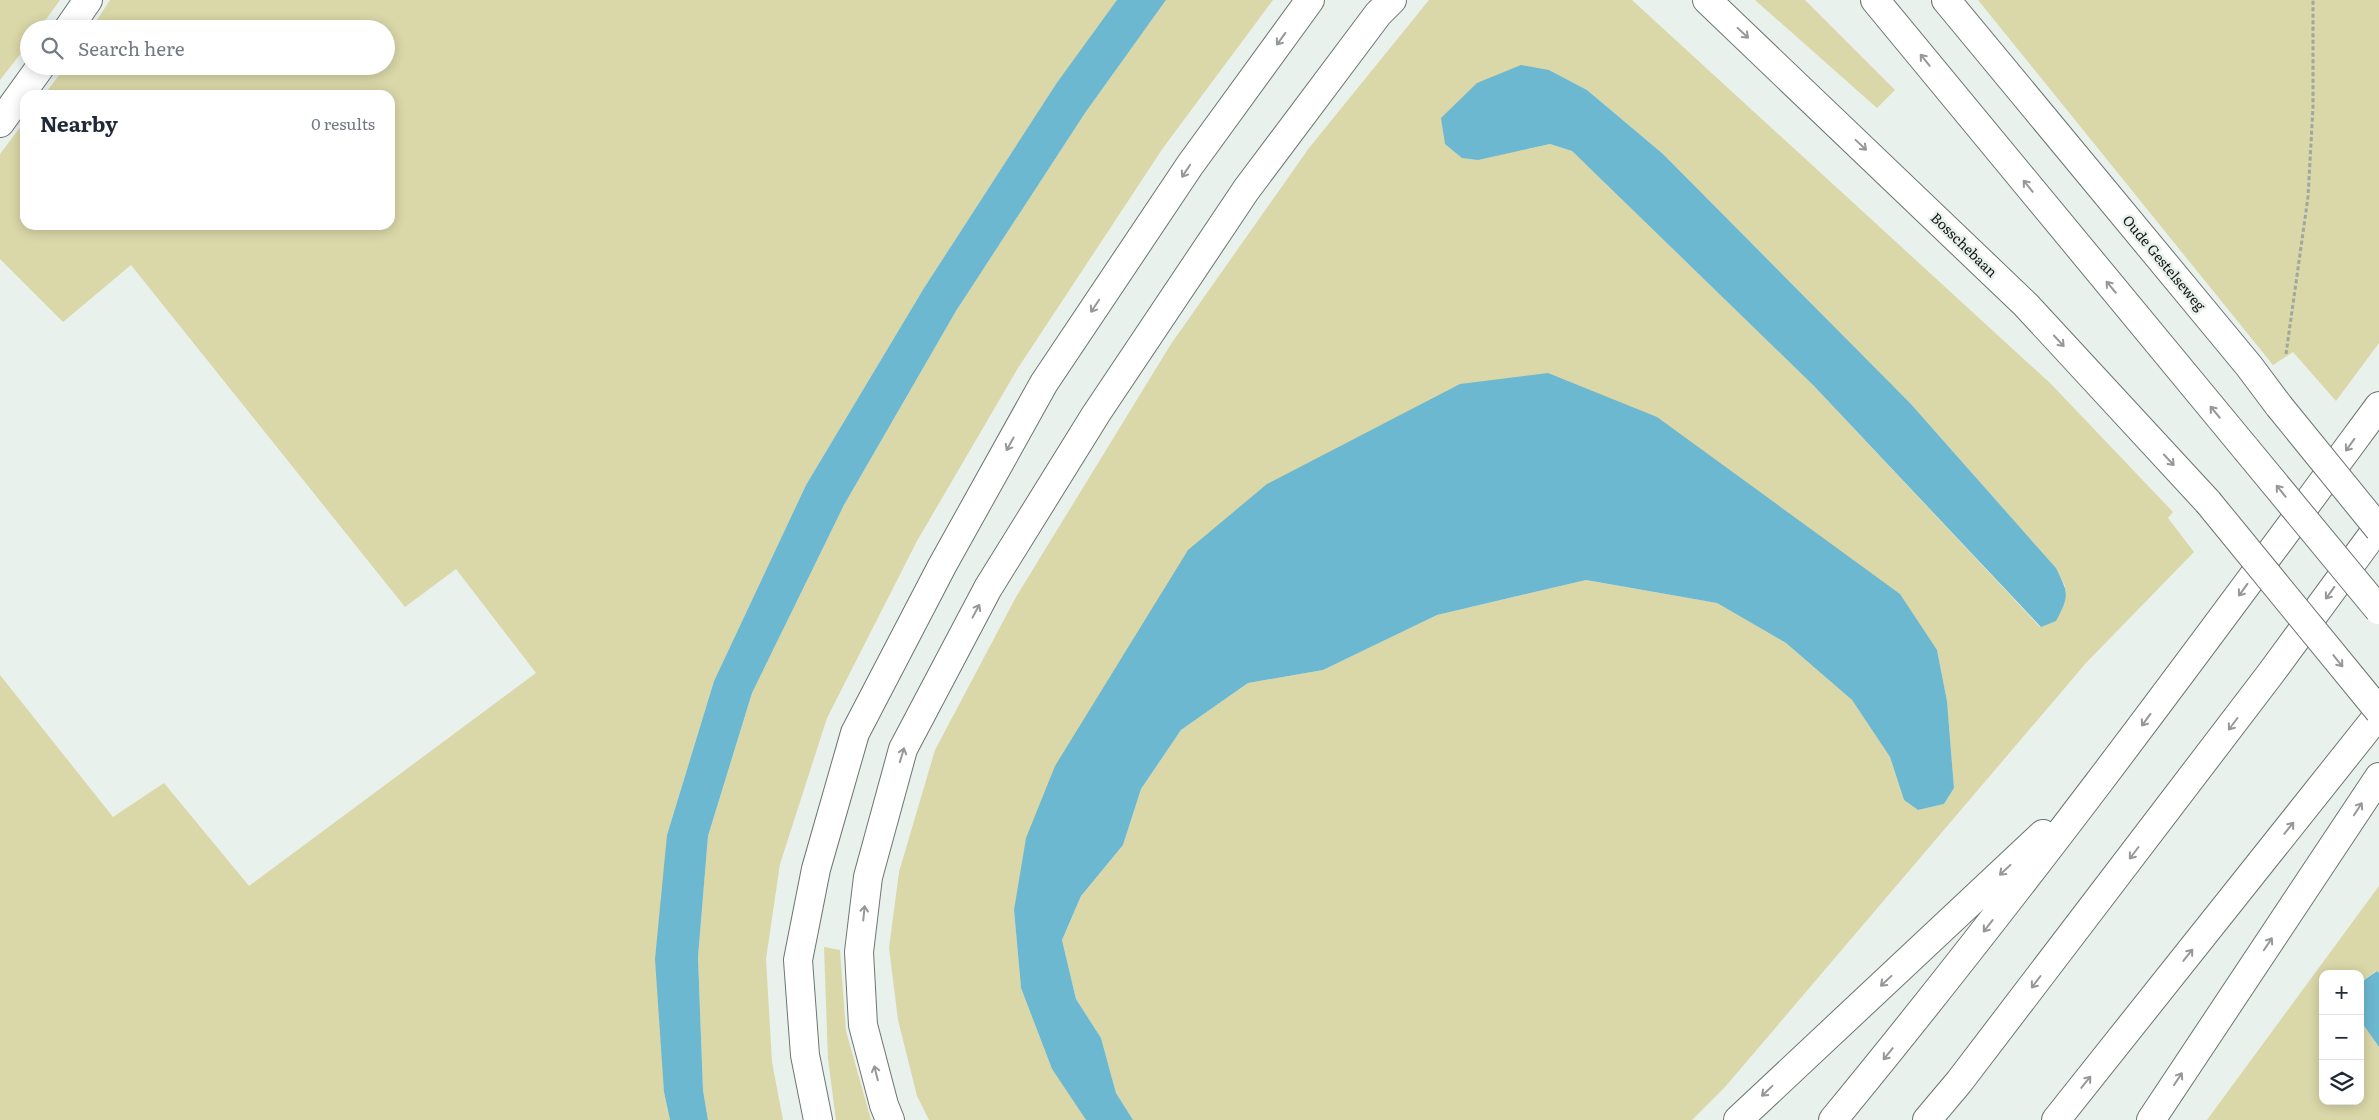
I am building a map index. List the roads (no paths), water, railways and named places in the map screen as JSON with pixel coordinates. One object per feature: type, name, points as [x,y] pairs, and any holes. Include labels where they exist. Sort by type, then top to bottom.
[{"type":"main road","points":[[74,20],[88,0]]},
{"type":"main road","points":[[818,1120],[805,1056],[798,960],[816,869],[855,734],[942,566],[1044,383],[1190,165],[1310,0]]},
{"type":"main road","points":[[890,1120],[884,1105],[864,1025],[859,952],[868,877],[903,749],[988,588],[1096,414],[1246,190],[1373,22],[1392,0]]},
{"type":"main road","name":"Bosschebaan","points":[[1707,0],[1879,162],[2026,305],[2208,502],[2379,713]]},
{"type":"main road","points":[[1875,0],[2379,610]]},
{"type":"main road","name":"Oude Gestelseweg","points":[[1946,0],[2249,366],[2279,406],[2379,527]]},
{"type":"main road","points":[[24,90],[35,75]]},
{"type":"main road","points":[[0,123],[20,95]]},
{"type":"main road","points":[[1833,1120],[1901,1037],[2104,777],[2379,406]]},
{"type":"main road","points":[[1927,1120],[1959,1082],[2271,673],[2379,527]]},
{"type":"main road","points":[[2056,1120],[2379,713]]},
{"type":"main road","points":[[1738,1120],[2104,777]]},
{"type":"main road","points":[[2151,1120],[2379,777]]},
{"type":"water","points":[[1117,0],[1166,0],[1085,113],[956,311],[844,505],[752,693],[708,836],[698,957],[703,1090],[708,1120],[670,1120],[664,1092],[655,959],[667,835],[714,681],[806,485],[924,288],[1056,84]]},
{"type":"water","points":[[1521,65],[1549,70],[1587,90],[1663,154],[1910,403],[2056,568],[2066,595],[2056,621],[2041,627],[1814,386],[1572,151],[1550,144],[1478,160],[1462,158],[1445,144],[1441,118],[1477,83]]},
{"type":"water","points":[[1548,373],[1657,417],[1900,594],[1937,650],[1947,701],[1954,788],[1944,804],[1918,810],[1904,800],[1890,757],[1852,700],[1786,643],[1717,603],[1586,580],[1437,615],[1323,670],[1248,683],[1181,730],[1141,789],[1123,845],[1081,896],[1062,940],[1076,999],[1101,1038],[1116,1093],[1133,1120],[1086,1120],[1052,1069],[1021,988],[1014,910],[1026,838],[1055,766],[1188,550],[1267,484],[1460,384]]},
{"type":"water","points":[[2377,971],[2379,973],[2379,1047],[2364,1026],[2364,980]]}]
